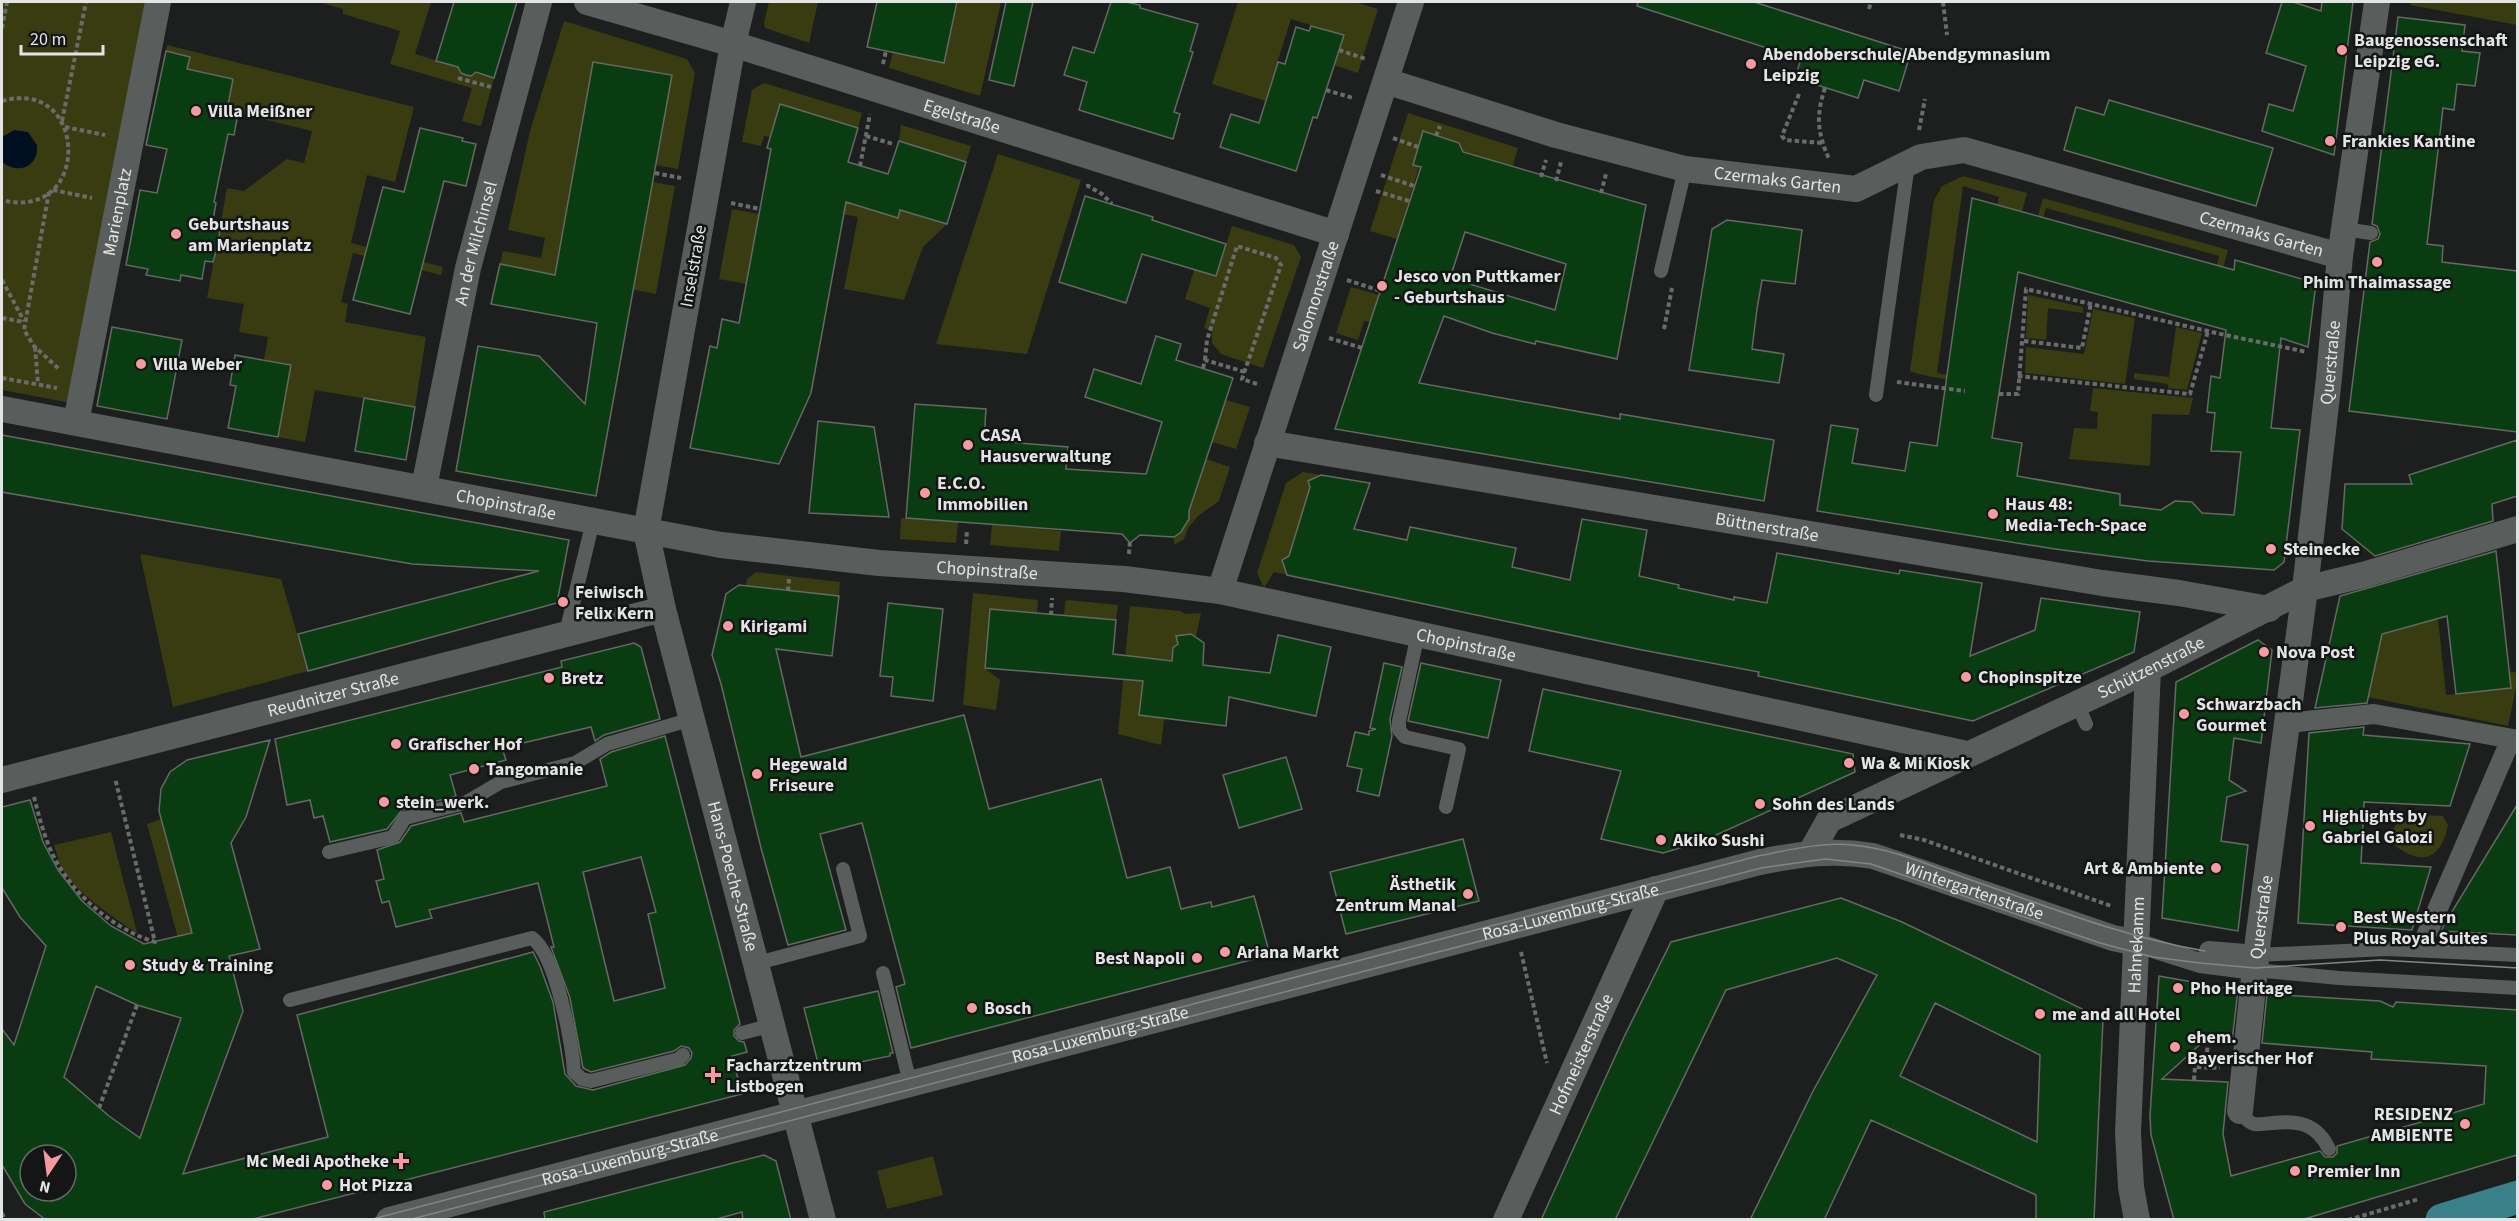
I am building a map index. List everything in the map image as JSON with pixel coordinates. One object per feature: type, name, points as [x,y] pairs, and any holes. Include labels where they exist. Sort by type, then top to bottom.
[{"type":"main road","points":[[2442,1220],[2517,1197]]},
{"type":"street","name":"Marienplatz","points":[[76,422],[158,2]]},
{"type":"street","name":"An der Milchinsel","points":[[424,487],[468,268],[539,2]]},
{"type":"street","name":"Egelstraße","points":[[587,2],[733,44],[1336,234]]},
{"type":"street","name":"Inselstraße","points":[[646,531],[733,44],[743,2]]},
{"type":"street","name":"Salomonstraße","points":[[1220,591],[1411,2]]},
{"type":"street","name":"Querstraße","points":[[2240,1111],[2256,962],[2305,589],[2328,390],[2343,228],[2377,2]]},
{"type":"street","name":"Czermaks Garten","points":[[1386,81],[1556,135],[1685,169],[1856,189],[1921,156],[1964,150],[2340,256]]},
{"type":"street","name":"Chopinstraße","points":[[2,409],[721,545],[879,563],[1124,579],[1220,591],[1968,754]]},
{"type":"street","name":"Büttnerstraße","points":[[1267,443],[2031,572],[2269,609]]},
{"type":"street","name":"Schützenstraße","points":[[1811,852],[1828,820],[1968,754],[2081,714],[2148,669],[2305,589],[2363,575],[2517,529]]},
{"type":"street","name":"Hans-Poeche-Straße","points":[[646,531],[663,609],[824,1220]]},
{"type":"street","name":"Reudnitzer Straße","points":[[2,780],[663,609]]},
{"type":"street","name":"Hahnekamm","points":[[2137,1220],[2131,1187],[2128,1133],[2148,669]]},
{"type":"street","points":[[2288,723],[2374,714],[2514,739],[2426,936]]},
{"type":"street","name":"Wintergartenstraße","points":[[1811,852],[1838,851],[1873,856],[2113,938],[2202,957],[2256,962]]},
{"type":"street","name":"Rosa-Luxemburg-Straße","points":[[389,1220],[1760,862],[1811,852]]},
{"type":"street","name":"Hofmeisterstraße","points":[[1506,1220],[1656,889]]},
{"type":"lane","points":[[1876,395],[1908,164]]},
{"type":"lane","points":[[1661,271],[1685,169]]},
{"type":"lane","points":[[2343,228],[2371,233]]},
{"type":"lane","points":[[566,633],[593,520]]},
{"type":"lane","points":[[1418,634],[1399,721],[1400,730],[1405,737],[1459,749],[1446,807]]},
{"type":"lane","points":[[329,852],[393,837],[405,818],[465,803],[501,782],[575,764],[607,744],[692,719]]},
{"type":"lane","points":[[757,963],[860,936],[843,869]]},
{"type":"lane","points":[[290,1000],[532,938],[541,944],[550,962],[572,1047],[574,1072],[582,1079],[591,1081],[679,1059],[683,1055]]},
{"type":"lane","points":[[2256,962],[2387,949],[2517,955]]},
{"type":"lane","points":[[2256,962],[2338,978],[2517,988]]},
{"type":"lane","points":[[883,973],[910,1083]]},
{"type":"lane","points":[[742,1033],[773,1025]]},
{"type":"lane","points":[[2240,1111],[2246,1120],[2254,1124],[2291,1122],[2314,1128],[2323,1136],[2329,1149]]},
{"type":"path","points":[[2,28],[7,2]]},
{"type":"path","points":[[62,122],[86,2]]},
{"type":"path","points":[[1869,9],[1871,2]]},
{"type":"path","points":[[1943,2],[1947,35]]},
{"type":"path","points":[[1339,50],[1370,60]]},
{"type":"path","points":[[881,70],[886,51]]},
{"type":"path","points":[[458,78],[465,78],[494,89]]},
{"type":"path","points":[[1825,88],[1818,109],[1822,143],[1831,164]]},
{"type":"path","points":[[1326,90],[1357,100]]},
{"type":"path","points":[[1799,94],[1782,136],[1785,140],[1822,143]]},
{"type":"path","points":[[2,101],[14,98],[32,100],[48,108],[62,122],[70,145],[69,162],[61,180],[50,191],[22,202],[2,200]]},
{"type":"path","points":[[1919,130],[1925,99]]},
{"type":"path","points":[[860,166],[870,110]]},
{"type":"path","points":[[64,127],[108,135]]},
{"type":"path","points":[[866,136],[893,144]]},
{"type":"path","points":[[1393,138],[1418,147]]},
{"type":"path","points":[[1541,177],[1548,153]]},
{"type":"path","points":[[1556,181],[1562,158]]},
{"type":"path","points":[[1601,193],[1607,169]]},
{"type":"path","points":[[655,173],[681,178]]},
{"type":"path","points":[[1380,175],[1414,186]]},
{"type":"path","points":[[1094,190],[1112,204]]},
{"type":"path","points":[[50,191],[95,199]]},
{"type":"path","points":[[50,191],[24,330],[34,346],[58,366],[64,378]]},
{"type":"path","points":[[1375,191],[1409,201]]},
{"type":"path","points":[[727,203],[760,209]]},
{"type":"path","points":[[1203,368],[1208,340],[1238,246],[1276,258],[1281,265],[1242,379],[1264,387]]},
{"type":"path","points":[[1661,271],[1673,282],[1664,329]]},
{"type":"path","points":[[2,280],[25,322]]},
{"type":"path","points":[[1346,280],[1381,291]]},
{"type":"path","points":[[1999,394],[2018,394],[2018,376],[2024,341],[2026,289],[2280,346]]},
{"type":"path","points":[[2024,341],[2082,348],[2091,303]]},
{"type":"path","points":[[2,318],[25,322]]},
{"type":"path","points":[[2018,376],[2190,394],[2208,331]]},
{"type":"path","points":[[1328,338],[1362,348]]},
{"type":"path","points":[[34,346],[38,384]]},
{"type":"path","points":[[1205,360],[1245,372]]},
{"type":"path","points":[[1878,379],[1965,392]]},
{"type":"path","points":[[966,548],[967,530]]},
{"type":"path","points":[[1128,560],[1130,540]]},
{"type":"path","points":[[1051,615],[1052,595]]},
{"type":"path","points":[[34,796],[44,834],[59,867],[80,893],[107,917],[136,936],[155,942],[109,751]]},
{"type":"path","points":[[1521,952],[1557,1108]]},
{"type":"path","points":[[99,1108],[137,1005]]},
{"type":"path","points":[[2206,1067],[2208,1039]]},
{"type":"path","points":[[2194,1080],[2195,1067],[2245,1069]]},
{"type":"path","points":[[2,1213],[5,1220]]},
{"type":"green space","points":[[2,2],[148,2],[71,403],[2,390]]},
{"type":"green space","points":[[323,2],[431,2],[415,54],[458,67],[461,73],[471,76],[476,72],[494,78],[481,126],[462,121],[472,88],[390,64],[400,31],[343,14],[343,9]]},
{"type":"green space","points":[[769,2],[818,2],[809,43],[765,28],[764,22]]},
{"type":"green space","points":[[958,2],[1001,2],[980,96],[889,68],[893,52],[944,63]]},
{"type":"green space","points":[[1238,2],[1355,2],[1378,9],[1358,73],[1334,65],[1343,35],[1291,19],[1265,101],[1212,84]]},
{"type":"green space","points":[[2411,2],[2517,2],[2517,25],[2410,5]]},
{"type":"green space","points":[[564,21],[687,59],[695,73],[678,169],[656,165],[672,76],[559,255],[638,269],[653,182],[675,186],[656,294],[500,264],[503,251],[541,258],[545,238],[508,230],[530,131]]},
{"type":"green space","points":[[167,45],[414,107],[395,182],[367,175],[351,243],[443,267],[441,275],[353,253],[341,302],[348,304],[345,322],[426,337],[415,407],[315,390],[305,442],[278,437],[291,365],[264,360],[268,337],[239,332],[244,304],[207,298],[227,188],[244,191],[287,159],[304,163],[312,131],[238,113],[239,108],[228,105],[233,79],[187,69],[190,57],[166,51]]},
{"type":"green space","points":[[764,83],[862,113],[858,128],[780,104],[770,137],[764,136],[761,146],[742,142],[752,90]]},
{"type":"green space","points":[[1408,113],[1518,148],[1512,168],[1463,152],[1459,143],[1423,132],[1413,165],[1419,167],[1397,239],[1370,231]]},
{"type":"green space","points":[[901,125],[971,146],[966,162],[899,141]]},
{"type":"green space","points":[[998,154],[1081,180],[1027,354],[936,344]]},
{"type":"green space","points":[[845,172],[898,218],[900,210],[947,224],[923,247],[904,300],[844,289],[858,217],[833,212]]},
{"type":"green space","points":[[1963,176],[2027,193],[2022,212],[1997,206],[1999,197],[1963,186],[1937,373],[1957,377],[1956,381],[1910,371],[1934,200],[1942,186]]},
{"type":"green space","points":[[2043,198],[2228,250],[2223,268],[2217,266],[2219,256],[2046,208],[2043,218],[2038,216]]},
{"type":"green space","points":[[732,209],[759,214],[746,284],[719,279]]},
{"type":"green space","points":[[1232,226],[1294,245],[1301,257],[1263,368],[1221,354],[1212,343],[1212,331],[1204,328],[1210,308],[1185,299],[1194,270],[1216,276]]},
{"type":"green space","points":[[1351,287],[1379,295],[1370,322],[1364,321],[1358,340],[1336,333]]},
{"type":"green space","points":[[2028,295],[2083,307],[2083,313],[2048,308],[2046,340],[2026,338]]},
{"type":"green space","points":[[2093,309],[2135,318],[2125,384],[2025,373],[2026,347],[2084,354]]},
{"type":"green space","points":[[2176,327],[2202,333],[2187,390],[2168,388],[2168,384],[2134,379],[2134,373],[2169,377]]},
{"type":"green space","points":[[2093,388],[2193,398],[2189,415],[2152,414],[2150,466],[2069,459],[2074,428],[2097,429],[2098,412],[2090,411]]},
{"type":"green space","points":[[1226,400],[1250,407],[1236,449],[1212,442]]},
{"type":"green space","points":[[1206,459],[1230,467],[1219,501],[1198,516],[1188,528],[1184,539],[1174,545],[1174,537],[1181,532]]},
{"type":"green space","points":[[1303,472],[1321,475],[1320,478],[1311,480],[1311,491],[1290,555],[1286,558],[1289,575],[1274,572],[1264,588],[1257,573],[1286,483]]},
{"type":"green space","points":[[901,518],[958,522],[956,543],[900,539]]},
{"type":"green space","points":[[992,525],[1061,531],[1059,551],[990,545]]},
{"type":"green space","points":[[140,554],[281,579],[308,671],[173,707]]},
{"type":"green space","points":[[756,572],[840,582],[839,596],[746,586],[747,579]]},
{"type":"green space","points":[[973,593],[1038,600],[1037,613],[990,610],[985,668],[1000,680],[996,710],[963,705]]},
{"type":"green space","points":[[1068,600],[1118,605],[1116,620],[1064,616],[1065,602]]},
{"type":"green space","points":[[1130,606],[1180,611],[1186,614],[1201,613],[1196,636],[1186,634],[1173,649],[1161,745],[1118,734]]},
{"type":"green space","points":[[2438,618],[2446,695],[2510,688],[2509,671],[2517,673],[2517,684],[2508,726],[2368,697],[2378,653],[2374,636]]},
{"type":"green space","points":[[2423,815],[2443,816],[2448,825],[2440,847],[2428,856],[2420,857],[2411,855],[2392,843],[2390,832],[2399,822]]},
{"type":"green space","points":[[161,819],[193,934],[178,938],[147,824]]},
{"type":"green space","points":[[111,832],[137,933],[76,886],[62,868],[54,845]]},
{"type":"green space","points":[[933,1156],[943,1195],[887,1209],[877,1171]]},
{"type":"water","points":[[14,130],[28,132],[37,145],[35,159],[26,167],[15,168],[2,162],[2,137]]},
{"type":"building","points":[[454,2],[517,2],[494,78],[476,72],[471,76],[466,75],[461,73],[458,67],[436,61]]},
{"type":"building","points":[[877,2],[957,2],[944,63],[867,47]]},
{"type":"building","points":[[1006,2],[1033,2],[1014,86],[989,80]]},
{"type":"building","points":[[1111,2],[1140,5],[1140,8],[1198,24],[1190,51],[1193,52],[1174,112],[1180,114],[1173,139],[1079,110],[1087,82],[1064,75],[1073,47],[1094,53]]},
{"type":"building","points":[[1638,2],[1754,2],[1911,52],[1899,91],[1864,80],[1858,98],[1795,78],[1801,59],[1637,6]]},
{"type":"building","points":[[2282,2],[2293,2],[2321,11],[2322,2],[2353,2],[2334,155],[2262,131],[2269,104],[2293,111],[2306,66],[2266,53]]},
{"type":"building","points":[[2398,17],[2465,25],[2462,51],[2480,53],[2475,86],[2457,84],[2454,110],[2443,108],[2427,244],[2443,246],[2442,262],[2517,271],[2517,432],[2349,411],[2370,242],[2378,239],[2380,234],[2377,226],[2372,224]]},
{"type":"building","points":[[1311,26],[1344,35],[1317,118],[1313,117],[1296,171],[1220,147],[1231,114],[1259,123],[1278,62],[1285,64],[1296,27],[1309,31]]},
{"type":"building","points":[[166,51],[190,57],[187,69],[233,79],[228,105],[239,108],[234,135],[228,134],[214,202],[216,203],[213,220],[220,222],[219,241],[213,262],[205,261],[202,279],[181,275],[180,281],[146,275],[148,269],[126,265],[140,190],[157,193],[167,149],[146,145]]},
{"type":"building","points":[[593,62],[672,75],[596,496],[456,471],[478,346],[539,356],[585,404],[597,323],[491,304],[500,264],[555,275]]},
{"type":"building","points":[[2109,100],[2273,148],[2256,206],[2064,150],[2076,107],[2104,115]]},
{"type":"building","points":[[780,104],[858,128],[848,162],[888,174],[899,141],[966,162],[947,224],[900,210],[898,218],[846,202],[811,393],[779,464],[690,448],[710,346],[717,348],[722,319],[739,323],[771,149],[767,148]]},
{"type":"building","points":[[420,128],[463,138],[462,141],[476,144],[466,186],[444,181],[410,314],[353,300],[383,187],[404,192]]},
{"type":"building","points":[[1423,131],[1459,143],[1463,152],[1646,205],[1617,359],[1536,341],[1535,344],[1492,333],[1444,316],[1419,383],[1620,419],[1620,414],[1774,440],[1764,501],[1335,429],[1421,167],[1413,165]],"holes":[[[1465,232],[1566,264],[1555,310],[1450,278]]]},
{"type":"building","points":[[1085,196],[1153,217],[1152,220],[1226,244],[1216,276],[1142,254],[1126,303],[1059,282]]},
{"type":"building","points":[[1972,198],[2234,270],[2235,260],[2316,283],[2308,347],[2281,338],[2271,428],[2300,430],[2284,562],[2274,570],[2148,561],[2055,549],[1817,511],[1831,425],[1858,429],[1852,463],[1905,471],[1910,442],[1937,446]],"holes":[[[2018,272],[2226,330],[2220,378],[2211,376],[2207,412],[2215,413],[2211,451],[2241,452],[2234,515],[2202,513],[2192,502],[2175,501],[2161,510],[2120,505],[2120,494],[2017,476],[2022,443],[1992,438]]]},
{"type":"building","points":[[1727,220],[1802,230],[1795,284],[1762,280],[1757,309],[1752,349],[1784,354],[1779,383],[1689,370],[1712,229]]},
{"type":"building","name":"Villa Weber","points":[[112,327],[182,340],[167,419],[97,406]]},
{"type":"building","points":[[1156,336],[1181,344],[1176,360],[1233,378],[1189,511],[1189,519],[1181,532],[1174,537],[1140,535],[1130,543],[1122,534],[906,518],[915,404],[986,409],[984,440],[1068,447],[1066,469],[1146,474],[1162,422],[1085,397],[1094,369],[1141,384]]},
{"type":"building","points":[[235,355],[291,365],[278,437],[228,428],[236,386],[230,385]]},
{"type":"building","points":[[364,398],[415,407],[406,460],[355,451]]},
{"type":"building","points":[[818,421],[874,427],[889,517],[809,513]]},
{"type":"building","points":[[2,435],[569,540],[557,603],[308,671],[298,634],[539,571],[412,564],[2,492]]},
{"type":"building","points":[[2517,440],[2517,496],[2492,504],[2493,521],[2375,556],[2342,529],[2345,484],[2412,484],[2409,475]]},
{"type":"building","points":[[1321,475],[1370,483],[1354,529],[1407,540],[1410,527],[1516,548],[1512,567],[1570,580],[1582,519],[1647,530],[1639,576],[1679,585],[1678,588],[1734,600],[1734,597],[1767,603],[1777,553],[1899,574],[1900,570],[1982,583],[1970,656],[2035,630],[2041,598],[2140,612],[2134,652],[1973,721],[1758,676],[1759,672],[1637,649],[1287,575],[1282,560],[1289,556],[1310,487],[1308,481]]},
{"type":"building","points":[[2496,551],[2511,688],[2456,694],[2447,616],[2382,634],[2367,703],[2315,708],[2340,596]]},
{"type":"building","points":[[739,585],[839,596],[832,656],[776,649],[801,757],[964,715],[989,809],[1101,779],[1127,878],[1170,867],[1181,909],[1211,902],[1212,907],[1254,896],[1270,955],[911,1048],[896,987],[905,984],[862,823],[820,834],[846,930],[788,945],[712,655],[726,594]]},
{"type":"building","points":[[888,603],[943,609],[933,701],[891,696],[893,677],[880,676]]},
{"type":"building","points":[[990,609],[1116,620],[1113,654],[1172,661],[1173,648],[1178,644],[1176,636],[1191,634],[1204,643],[1203,665],[1270,673],[1278,635],[1331,647],[1316,716],[1229,697],[1226,726],[1139,715],[1143,681],[985,668]]},
{"type":"building","points":[[2258,640],[2272,650],[2261,743],[2234,738],[2229,780],[2246,791],[2227,797],[2221,841],[2248,845],[2238,931],[2162,918],[2176,682]]},
{"type":"building","name":"Grafischer Hof","points":[[634,643],[641,647],[660,719],[604,735],[595,741],[591,727],[502,748],[506,760],[450,775],[456,796],[402,810],[387,829],[330,842],[323,816],[314,818],[310,800],[287,805],[275,739],[562,667],[561,661]]},
{"type":"building","points":[[1384,663],[1402,667],[1390,719],[1392,736],[1379,796],[1357,791],[1362,769],[1347,766],[1355,732],[1369,735],[1369,731],[1376,729],[1370,728]]},
{"type":"building","points":[[1421,663],[1501,680],[1488,738],[1408,721]]},
{"type":"building","points":[[1543,689],[1853,754],[1855,772],[1703,841],[1663,853],[1601,839],[1621,771],[1529,751]]},
{"type":"building","points":[[2364,727],[2363,735],[2470,744],[2450,806],[2364,802],[2361,863],[2431,867],[2412,930],[2298,923],[2309,733]]},
{"type":"building","points":[[665,736],[740,1024],[734,1030],[734,1036],[744,1042],[747,1052],[732,1056],[742,1094],[249,1220],[46,1220],[25,1204],[78,1203],[78,1143],[18,1143],[18,1192],[2,1165],[2,1029],[14,1045],[46,946],[20,917],[2,888],[2,807],[30,800],[43,842],[58,870],[82,901],[111,926],[144,944],[192,933],[159,811],[161,789],[170,772],[187,760],[270,740],[246,817],[231,843],[260,949],[229,956],[243,1011],[183,1174],[328,1137],[297,1015],[533,952],[553,1002],[565,1074],[576,1086],[593,1090],[685,1065],[692,1053],[689,1048],[681,1046],[674,1051],[591,1072],[583,1068],[570,998],[551,947],[554,947],[538,883],[429,910],[432,918],[396,927],[389,901],[382,903],[376,881],[384,879],[377,850],[400,842],[411,826],[461,813],[464,822],[607,786],[600,759],[611,752]],"holes":[[[641,857],[656,912],[648,914],[665,988],[614,1001],[583,872]],[[96,986],[137,1005],[181,1018],[140,1138],[109,1116],[64,1077]]]},
{"type":"building","points":[[1286,757],[1302,809],[1239,828],[1223,775]]},
{"type":"building","points":[[2517,805],[2517,935],[2441,931],[2445,923]]},
{"type":"building","points":[[1463,839],[1479,901],[1346,934],[1330,872]]},
{"type":"building","points":[[1841,898],[1902,922],[2103,1019],[2094,1220],[2036,1220],[2036,1195],[1871,1120],[1824,1220],[1750,1220],[1813,1091],[1877,975],[1837,958],[1726,990],[1615,1220],[1541,1220],[1624,1037],[1671,942]],"holes":[[[1935,1003],[2040,1055],[2037,1142],[1900,1076]]]},
{"type":"building","points":[[2159,976],[2238,990],[2232,1041],[2206,1039],[2162,1079],[2228,1082],[2223,1134],[2231,1176],[2320,1151],[2325,1157],[2333,1157],[2337,1153],[2337,1146],[2484,1104],[2486,1066],[2371,1059],[2372,1052],[2262,1043],[2267,994],[2380,1001],[2393,1007],[2396,1002],[2517,1010],[2517,1155],[2301,1220],[2174,1220],[2151,1135],[2150,1116]]},
{"type":"building","points":[[878,991],[893,1053],[890,1053],[890,1056],[826,1069],[818,1063],[804,1008]]},
{"type":"building","points":[[764,1155],[776,1161],[791,1220],[743,1220],[742,1212],[713,1220],[545,1220],[544,1212]]},
{"type":"tram line","points":[[369,1220],[1758,856],[1805,847],[1840,844],[1881,850],[2113,929],[2205,951]]},
{"type":"tram line","points":[[408,1220],[1761,868],[1825,859],[1871,864],[2100,943],[2153,957],[2255,968],[2380,960],[2518,968]]},
{"type":"place","name":"Baugenossenschaft Leipzig eG.","points":[[2342,50]]},
{"type":"place","name":"Abendoberschule/Abendgymnasium Leipzig","points":[[1751,64]]},
{"type":"place","name":"Villa Meißner","points":[[196,111]]},
{"type":"place","name":"Frankies Kantine","points":[[2330,141]]},
{"type":"place","name":"Geburtshaus am Marienplatz","points":[[176,234]]},
{"type":"place","name":"Phim Thaimassage","points":[[2377,262]]},
{"type":"place","name":"Jesco von Puttkamer - Geburtshaus","points":[[1382,286]]},
{"type":"place","name":"Villa Weber","points":[[141,364]]},
{"type":"place","name":"CASA Hausverwaltung","points":[[968,445]]},
{"type":"place","name":"E.C.O. Immobilien","points":[[925,493]]},
{"type":"place","name":"Haus 48: Media-Tech-Space","points":[[1993,514]]},
{"type":"place","name":"Steinecke","points":[[2271,549]]},
{"type":"place","name":"Feiwisch Felix Kern","points":[[563,602]]},
{"type":"place","name":"Kirigami","points":[[728,626]]},
{"type":"place","name":"Nova Post","points":[[2264,652]]},
{"type":"place","name":"Chopinspitze","points":[[1966,677]]},
{"type":"place","name":"Bretz","points":[[549,678]]},
{"type":"place","name":"Schwarzbach Gourmet","points":[[2184,714]]},
{"type":"place","name":"Grafischer Hof","points":[[396,744]]},
{"type":"place","name":"Wa & Mi Kiosk","points":[[1849,763]]},
{"type":"place","name":"Tangomanie","points":[[474,769]]},
{"type":"place","name":"Hegewald Friseure","points":[[757,774]]},
{"type":"place","name":"stein_werk.","points":[[384,802]]},
{"type":"place","name":"Sohn des Lands","points":[[1760,804]]},
{"type":"place","name":"Highlights by Gabriel Galozi","points":[[2310,826]]},
{"type":"place","name":"Akiko Sushi","points":[[1661,840]]},
{"type":"place","name":"Art & Ambiente","points":[[2216,868]]},
{"type":"place","name":"Ästhetik Zentrum Manal","points":[[1468,894]]},
{"type":"place","name":"Best Western Plus Royal Suites","points":[[2341,927]]},
{"type":"place","name":"Ariana Markt","points":[[1225,952]]},
{"type":"place","name":"Best Napoli","points":[[1197,958]]},
{"type":"place","name":"Study & Training","points":[[130,965]]},
{"type":"place","name":"Pho Heritage","points":[[2178,988]]},
{"type":"place","name":"Bosch","points":[[972,1008]]},
{"type":"place","name":"me and all Hotel","points":[[2040,1014]]},
{"type":"place","name":"ehem. Bayerischer Hof","points":[[2175,1047]]},
{"type":"place","name":"Facharztzentrum Listbogen","points":[[713,1075]]},
{"type":"place","name":"RESIDENZ AMBIENTE","points":[[2465,1124]]},
{"type":"place","name":"Mc Medi Apotheke","points":[[401,1161]]},
{"type":"place","name":"Premier Inn","points":[[2295,1171]]},
{"type":"place","name":"Hot Pizza","points":[[327,1185]]}]
